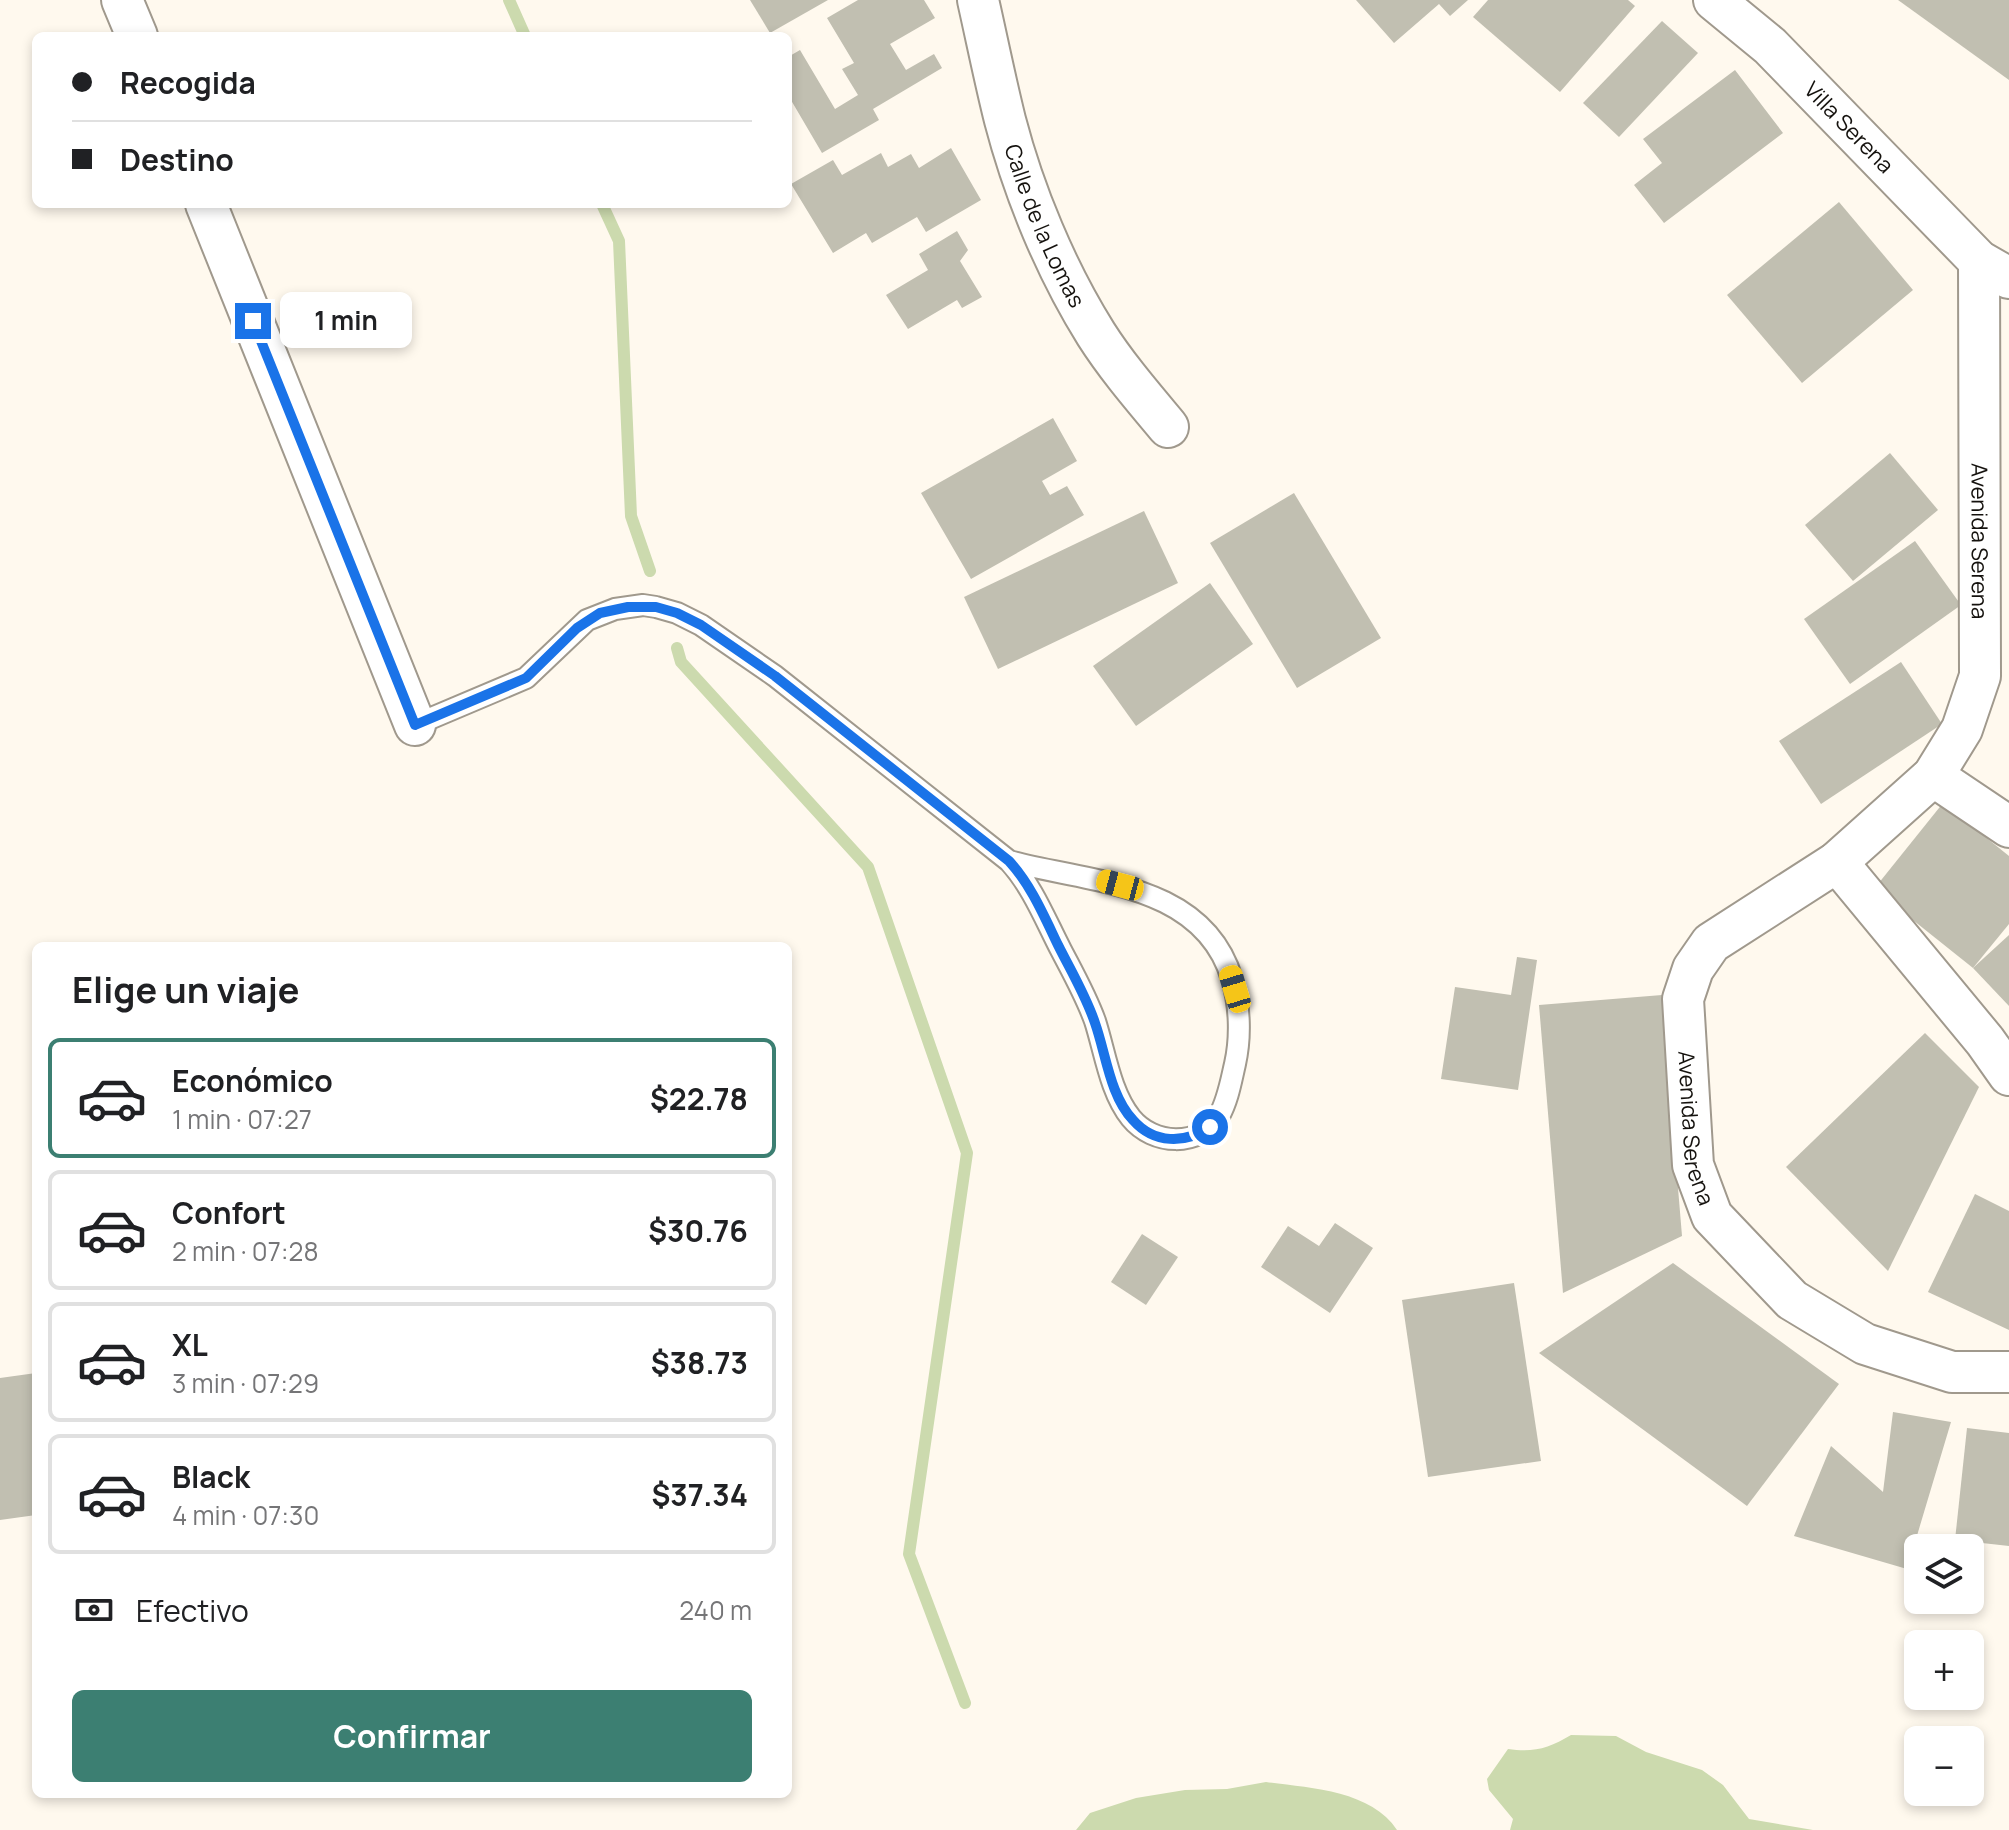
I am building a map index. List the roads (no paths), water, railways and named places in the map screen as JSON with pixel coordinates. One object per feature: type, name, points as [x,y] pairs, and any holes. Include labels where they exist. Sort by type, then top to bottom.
[{"type":"street","points":[[122,0],[135,32]]},
{"type":"street","name":"Calle de la Lomas","points":[[978,0],[1005,122],[1043,227],[1097,335],[1168,427]]},
{"type":"street","name":"Villa Serena","points":[[1714,0],[1770,46],[1994,270]]},
{"type":"street","points":[[208,208],[415,725]]},
{"type":"street","name":"Avenida Serena","points":[[1994,270],[1994,684],[1933,776],[1837,862],[1711,943],[1693,969],[1683,999],[1693,1165],[1712,1216],[1792,1300],[1865,1344],[1952,1372],[2009,1372]]},
{"type":"street","points":[[1933,776],[2009,827]]},
{"type":"street","points":[[1837,862],[1985,1041],[2009,1075]]},
{"type":"lane","points":[[415,725],[526,678],[577,628],[600,613],[628,607],[656,607],[701,625],[775,676],[1009,861],[1030,890],[1090,1009],[1117,1093],[1132,1120],[1155,1136],[1168,1140],[1199,1135],[1219,1115],[1228,1092],[1239,1036],[1235,989],[1228,967],[1208,933],[1173,906],[1136,890],[1009,861]]},
{"type":"waterway","points":[[509,0],[523,32]]},
{"type":"waterway","points":[[604,208],[619,241],[631,516],[650,571]]},
{"type":"waterway","points":[[677,648],[681,662],[868,867],[967,1153],[909,1554],[965,1703]]}]
